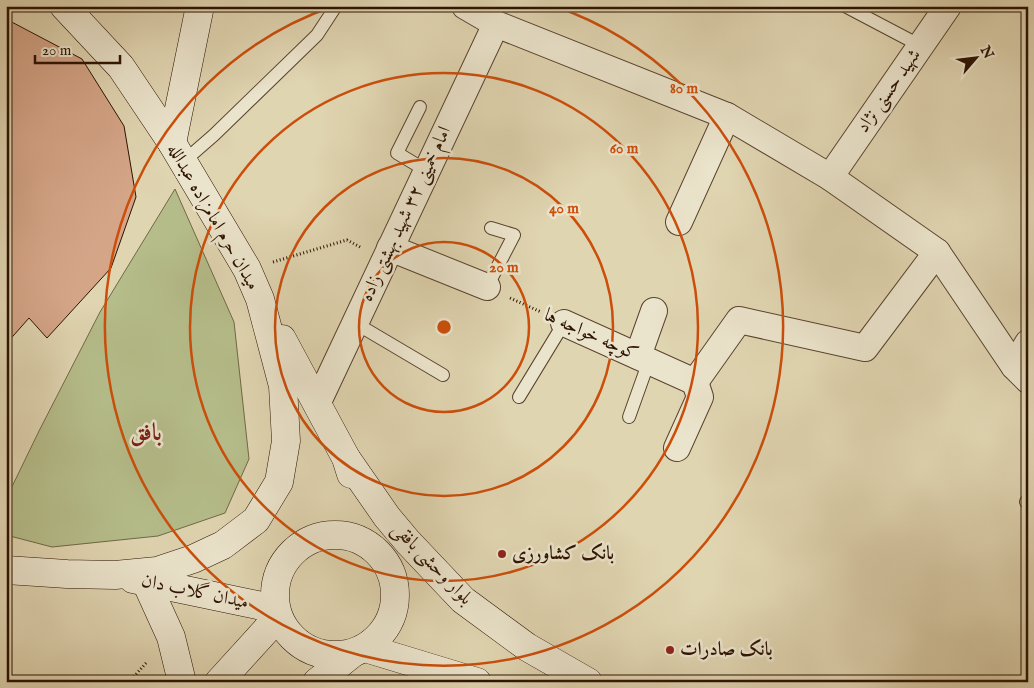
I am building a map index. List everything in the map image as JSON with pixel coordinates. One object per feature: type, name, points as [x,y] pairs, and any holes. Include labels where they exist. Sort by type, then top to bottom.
[{"type":"main road","name":"میدان حرم امامزاده عبدالله","points":[[6,570],[115,575],[157,571],[193,559],[223,545],[256,520],[279,482],[286,441],[284,386],[260,299],[247,269],[177,152],[121,68],[64,6]]},
{"type":"main road","points":[[177,152],[198,6]]},
{"type":"main road","name":"بلوار وحشی بافقی","points":[[260,299],[346,458],[387,517],[408,542],[462,600],[527,647],[588,682]]},
{"type":"main road","name":"بلوار وحشی بافقی","points":[[346,458],[379,554]]},
{"type":"main road","points":[[462,600],[379,554],[361,540],[342,535],[323,536],[305,542],[290,555],[279,571],[274,590],[277,613],[287,632],[301,645],[317,653],[335,656],[359,650],[477,682]]},
{"type":"main road","points":[[317,682],[381,634],[392,616],[395,596],[392,575],[379,554]]},
{"type":"main road","name":"میدان گلاب دان","points":[[115,575],[277,613]]},
{"type":"main road","points":[[146,582],[171,637],[182,682]]},
{"type":"main road","points":[[219,682],[277,613]]},
{"type":"street","points":[[465,6],[496,24],[727,116],[830,177],[937,252],[1021,373]]},
{"type":"street","name":"شهید حسنی نژاد","points":[[830,177],[948,6]]},
{"type":"street","name":"امام خمینی ۳۲ شهید بهشتی زاده","points":[[317,404],[496,24]]},
{"type":"street","points":[[679,222],[727,116]]},
{"type":"street","points":[[677,448],[700,397],[695,382],[738,320],[865,348],[937,252]]},
{"type":"street","points":[[388,253],[487,288]]},
{"type":"street","points":[[644,359],[654,311]]},
{"type":"street","name":"کوچه خواجه ها","points":[[564,323],[695,382]]},
{"type":"street","points":[[1021,373],[1028,343]]},
{"type":"lane","points":[[177,152],[214,135],[317,35],[336,6]]},
{"type":"lane","points":[[845,6],[921,46]]},
{"type":"lane","points":[[420,107],[397,153],[427,171]]},
{"type":"lane","points":[[487,288],[514,235],[491,228]]},
{"type":"lane","points":[[518,396],[564,323]]},
{"type":"lane","points":[[355,324],[442,375]]},
{"type":"lane","points":[[629,417],[644,359]]},
{"type":"path","points":[[247,269],[347,240],[388,253]]},
{"type":"path","name":"کوچه خواجه ها","points":[[487,288],[564,323]]},
{"type":"green space","points":[[175,189],[234,322],[249,459],[225,513],[158,536],[52,547],[6,535],[6,499],[39,431],[100,312]]},
{"type":"building","points":[[6,19],[82,59],[124,126],[136,197],[111,268],[47,338],[29,318],[6,344]]},
{"type":"place","name":"بانک کشاورزی","points":[[502,554]]},
{"type":"place","name":"بانک صادرات","points":[[670,650]]},
{"type":"district","name":"بافق","points":[[146,433]]}]
